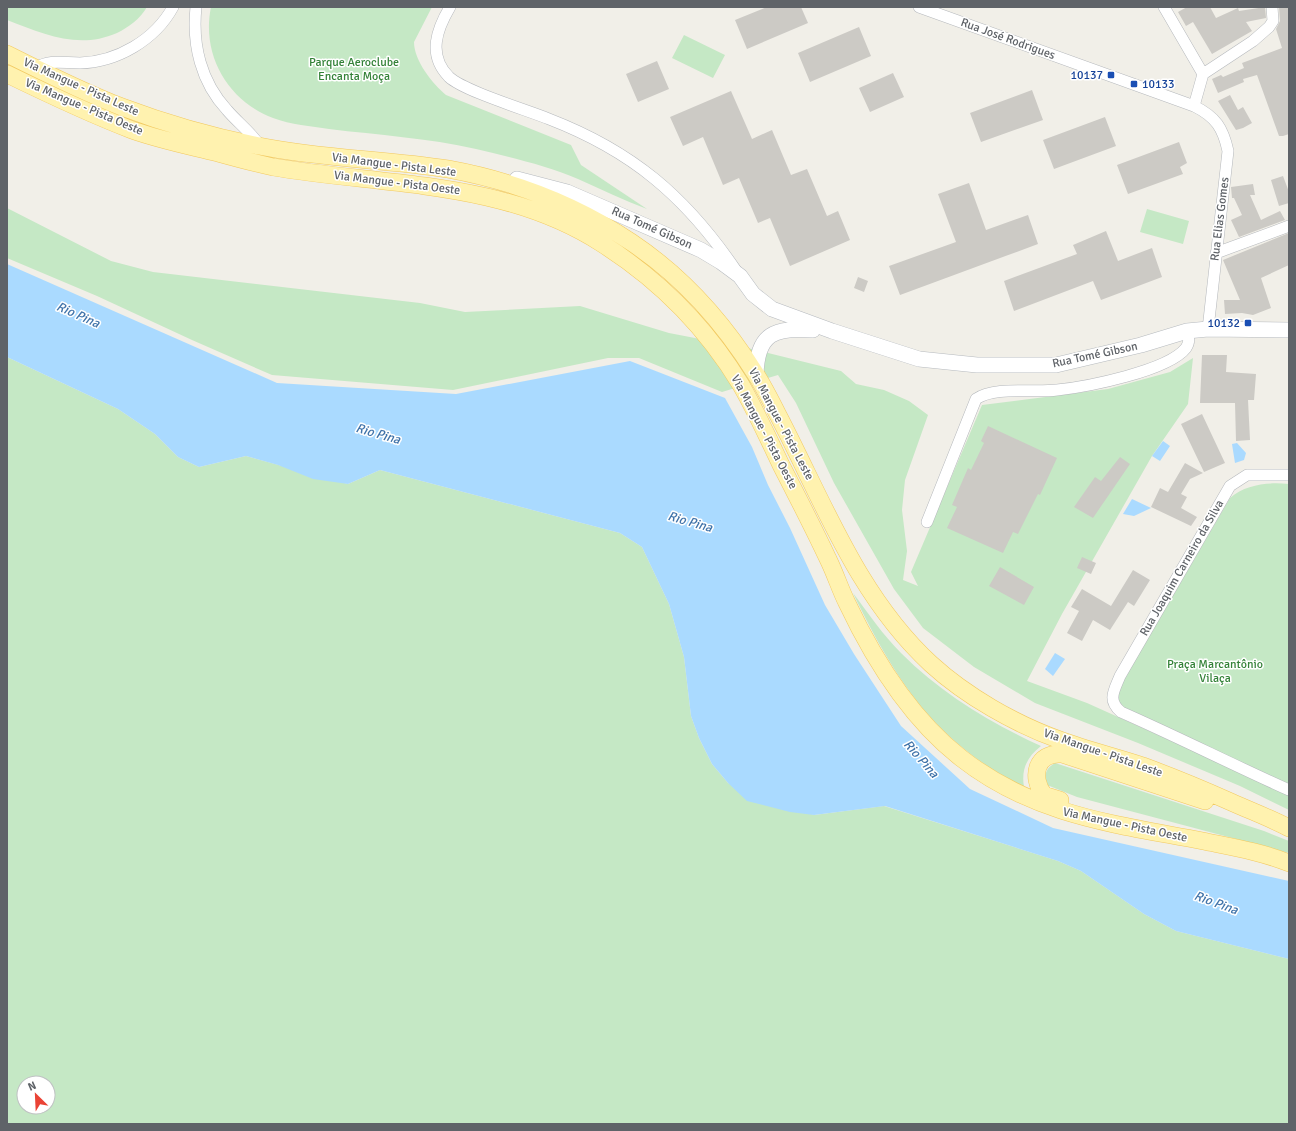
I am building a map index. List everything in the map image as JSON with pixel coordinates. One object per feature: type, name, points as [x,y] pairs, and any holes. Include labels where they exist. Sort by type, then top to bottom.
[{"type":"main road","name":"Via Mangue - Pista Leste","points":[[7,54],[121,107],[204,134],[312,155],[450,170],[525,188],[573,208],[631,242],[676,277],[720,322],[756,375],[767,395],[855,568],[896,626],[930,663],[978,700],[1056,738],[1142,766],[1190,784],[1285,826]]},
{"type":"main road","name":"Via Mangue - Pista Oeste","points":[[7,74],[77,107],[134,131],[268,166],[455,189],[523,206],[562,222],[599,241],[642,271],[673,299],[706,336],[740,384],[751,403],[830,562],[846,602],[865,637],[890,679],[910,707],[933,732],[960,757],[1002,785],[1054,809],[1103,822],[1242,849],[1289,864]]},
{"type":"main road","points":[[1152,831],[1044,795],[1036,780],[1036,772],[1042,760],[1051,754],[1062,754],[1285,826]]},
{"type":"street","points":[[35,68],[46,62],[93,62],[121,54],[145,39],[164,20],[173,7]]},
{"type":"street","points":[[196,7],[194,35],[196,49],[205,77],[218,100],[250,132],[260,146]]},
{"type":"street","points":[[450,7],[439,25],[436,45],[438,58],[449,77],[459,84],[478,92],[587,134],[628,159],[672,193],[704,226],[740,276]]},
{"type":"street","name":"Rua José Rodrigues","points":[[920,7],[1194,106],[1209,114]]},
{"type":"street","points":[[1164,7],[1203,74]]},
{"type":"street","points":[[1194,106],[1203,74],[1253,41],[1269,27],[1273,21],[1272,7]]},
{"type":"street","name":"Rua Elias Gomes","points":[[1208,329],[1228,151],[1224,134],[1209,114]]},
{"type":"street","name":"Rua Tomé Gibson","points":[[450,170],[514,178],[566,192],[701,250],[740,276],[753,294],[772,309],[832,331],[919,359],[977,365],[1056,365],[1141,345],[1187,331],[1208,329],[1289,330]]},
{"type":"street","points":[[1216,253],[1289,226]]},
{"type":"street","name":"Rua Tomé Gibson","points":[[756,375],[756,362],[760,348],[767,338],[777,332],[790,328],[832,331]]},
{"type":"street","points":[[927,522],[976,399],[984,394],[998,392],[1057,390],[1084,386],[1132,374],[1159,365],[1178,355],[1186,348],[1189,339],[1187,331]]},
{"type":"street","name":"Rua Joaquim Carneiro da Silva","points":[[1289,475],[1247,475],[1230,486],[1120,676],[1112,696],[1114,706],[1121,712],[1174,735],[1289,790]]},
{"type":"green space","points":[[7,7],[147,7],[138,19],[117,33],[103,38],[75,40],[48,35],[7,20]]},
{"type":"green space","name":"Parque Aeroclube Encanta Moça","points":[[211,7],[432,7],[414,42],[415,49],[417,57],[425,72],[446,95],[571,145],[581,165],[647,209],[566,174],[540,165],[502,155],[440,142],[308,126],[273,118],[257,110],[243,100],[231,88],[221,74],[214,59],[210,42],[209,25]]},
{"type":"green space","points":[[684,35],[725,55],[713,78],[672,58]]},
{"type":"green space","points":[[7,208],[111,261],[153,272],[420,303],[465,312],[580,306],[669,333],[752,349],[841,371],[856,384],[884,390],[909,401],[928,415],[905,480],[902,510],[907,551],[903,580],[918,586],[911,572],[982,405],[1108,389],[1170,372],[1193,358],[1188,404],[1152,456],[1062,614],[1027,681],[1087,703],[1289,794],[1289,810],[1240,786],[1138,743],[1035,703],[974,667],[923,628],[894,589],[834,483],[796,403],[778,375],[722,392],[639,358],[608,358],[453,390],[272,375],[97,296],[7,258]]},
{"type":"green space","points":[[1147,209],[1189,221],[1183,244],[1140,232]]},
{"type":"green space","points":[[7,357],[118,409],[155,434],[178,457],[199,467],[246,456],[348,484],[380,470],[620,533],[642,547],[669,604],[684,657],[691,716],[699,738],[712,764],[728,783],[814,815],[884,806],[1058,861],[1081,871],[1144,914],[1176,931],[1289,959],[1289,1124],[7,1124]]},
{"type":"green space","name":"Praça Marcantônio Vilaça","points":[[1273,483],[1289,484],[1289,783],[1286,785],[1124,708],[1116,700],[1119,688],[1230,498],[1236,493],[1258,485]]},
{"type":"green space","points":[[853,593],[894,646],[917,668],[967,706],[1003,727],[1041,746],[1036,750],[1026,764],[1023,775],[1024,787],[993,770],[974,757],[932,719],[918,703],[882,650]]},
{"type":"green space","points":[[1055,763],[1264,831],[1289,841],[1289,853],[1077,797],[1047,785],[1045,778],[1046,772],[1049,767]]},
{"type":"water","name":"Rio Pina","points":[[7,264],[277,383],[456,394],[630,361],[725,398],[752,447],[768,485],[790,528],[825,605],[854,654],[901,726],[970,789],[1053,828],[1289,881],[1289,959],[1176,931],[1144,914],[1081,871],[1058,861],[885,806],[814,815],[790,812],[747,801],[728,783],[712,764],[699,738],[691,716],[684,657],[669,604],[642,547],[620,533],[380,470],[348,484],[313,479],[278,465],[246,456],[199,467],[178,457],[155,434],[118,409],[7,357]]},
{"type":"water","points":[[1163,441],[1170,446],[1160,461],[1152,456]]},
{"type":"water","points":[[1237,443],[1246,453],[1244,460],[1235,463],[1232,444]]},
{"type":"water","points":[[1132,499],[1151,508],[1134,516],[1123,514]]},
{"type":"water","points":[[1055,653],[1065,659],[1053,676],[1045,669]]},
{"type":"building","points":[[767,7],[801,7],[808,23],[747,49],[735,20]]},
{"type":"building","points":[[1187,7],[1210,7],[1216,18],[1238,8],[1239,11],[1265,7],[1266,18],[1246,22],[1252,31],[1212,54],[1193,22],[1186,26],[1178,12]]},
{"type":"building","points":[[1279,7],[1289,7],[1289,134],[1283,136],[1279,136],[1257,75],[1243,79],[1244,82],[1218,93],[1212,79],[1221,75],[1223,77],[1244,68],[1242,63],[1282,48],[1276,29],[1280,21]]},
{"type":"building","points":[[859,27],[871,56],[810,82],[798,53]]},
{"type":"building","points":[[657,61],[669,89],[638,102],[626,74]]},
{"type":"building","points":[[893,73],[904,97],[870,112],[859,88]]},
{"type":"building","points":[[1032,90],[1043,120],[981,142],[970,113]]},
{"type":"building","points":[[731,91],[752,139],[772,130],[791,175],[807,169],[827,216],[838,211],[850,240],[790,266],[770,218],[758,223],[739,178],[723,185],[703,137],[683,146],[670,117]]},
{"type":"building","points":[[1230,95],[1238,110],[1243,107],[1252,123],[1236,130],[1218,101]]},
{"type":"building","points":[[1105,117],[1116,146],[1054,169],[1043,140]]},
{"type":"building","points":[[1179,142],[1187,163],[1180,167],[1183,174],[1128,194],[1117,165]]},
{"type":"building","points":[[1283,176],[1289,192],[1289,203],[1279,206],[1271,180]]},
{"type":"building","points":[[969,183],[986,230],[1028,215],[1038,244],[900,295],[889,266],[956,242],[938,194]]},
{"type":"building","points":[[1253,184],[1255,195],[1250,195],[1261,220],[1280,211],[1285,220],[1239,237],[1231,220],[1242,215],[1234,198],[1232,198],[1231,187]]},
{"type":"building","points":[[1106,231],[1118,261],[1152,248],[1162,277],[1101,300],[1093,281],[1014,311],[1004,281],[1077,254],[1073,245]]},
{"type":"building","points":[[1289,233],[1289,265],[1261,278],[1271,308],[1253,315],[1242,313],[1225,314],[1224,300],[1240,300],[1223,260]]},
{"type":"building","points":[[858,277],[868,281],[864,292],[854,288]]},
{"type":"building","points":[[1202,355],[1227,355],[1226,372],[1256,374],[1254,400],[1248,400],[1250,440],[1236,441],[1235,403],[1200,403]]},
{"type":"building","points":[[1202,414],[1225,463],[1204,472],[1181,424]]},
{"type":"building","points":[[988,426],[1057,458],[1040,495],[1038,494],[1018,534],[1013,532],[1003,553],[947,528],[957,507],[952,505],[968,468],[971,470],[984,443],[981,441]]},
{"type":"building","points":[[1120,457],[1130,464],[1093,518],[1074,507],[1095,477],[1101,481]]},
{"type":"building","points":[[1185,463],[1203,473],[1190,479],[1181,494],[1187,497],[1181,508],[1197,517],[1191,526],[1151,507],[1160,488],[1168,492]]},
{"type":"building","points":[[1082,557],[1096,563],[1091,574],[1077,568]]},
{"type":"building","points":[[1000,567],[1034,587],[1024,605],[989,586]]},
{"type":"building","points":[[1133,570],[1150,580],[1134,606],[1128,602],[1110,630],[1093,620],[1082,641],[1067,633],[1079,611],[1071,607],[1082,589],[1111,606]]},
{"type":"place","name":"10137","points":[[1111,75]]},
{"type":"place","name":"10133","points":[[1134,84]]},
{"type":"place","name":"10132","points":[[1248,323]]}]
